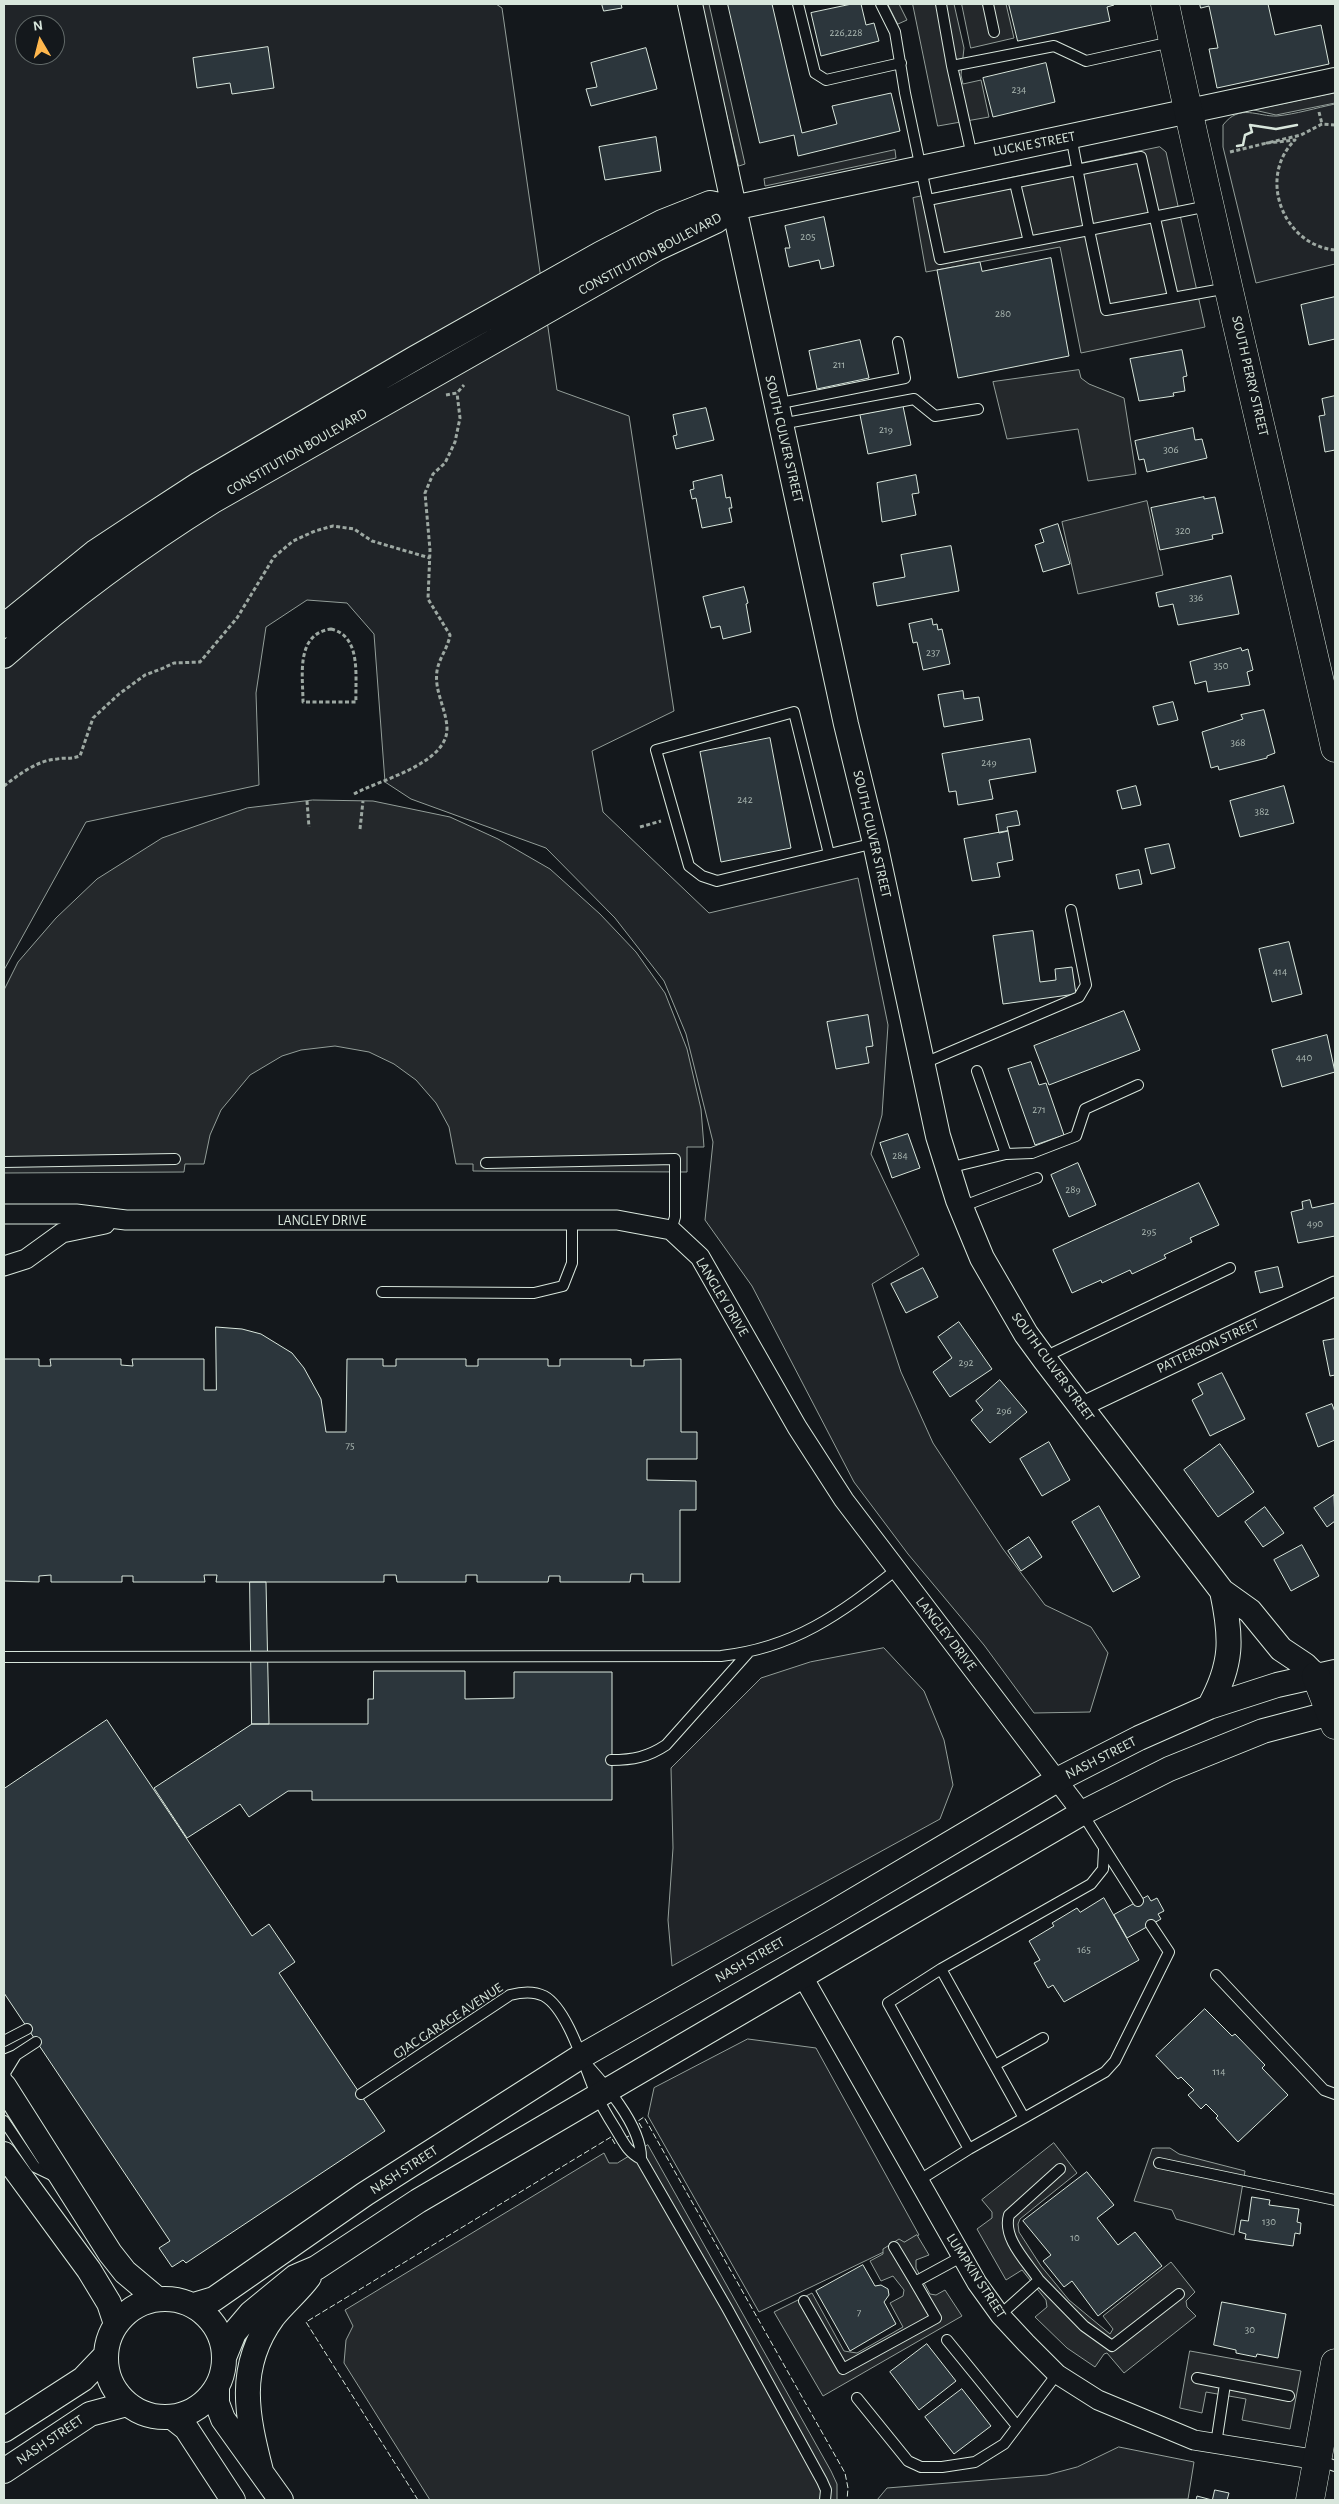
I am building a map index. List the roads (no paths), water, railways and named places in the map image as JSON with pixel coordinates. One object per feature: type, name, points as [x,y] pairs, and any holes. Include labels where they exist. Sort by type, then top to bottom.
[{"type":"main road","name":"SOUTH PERRY STREET","points":[[1165,4],[1209,205],[1335,748]]},
{"type":"main road","points":[[1325,1674],[1334,1717]]},
{"type":"main road","points":[[1310,2500],[1326,2463],[1335,2363]]},
{"type":"street","name":"SOUTH CULVER STREET","points":[[690,4],[846,724],[875,843],[922,1064],[947,1169],[960,1207],[982,1258],[1026,1334],[1222,1591]]},
{"type":"street","name":"LUCKIE STREET","points":[[733,208],[921,166],[1335,80]]},
{"type":"street","name":"CONSTITUTION BOULEVARD","points":[[4,626],[95,552],[198,484],[407,362],[600,254],[662,222],[710,203],[733,208]]},
{"type":"street","name":"CONSTITUTION BOULEVARD","points":[[4,656],[59,609],[127,558],[213,501],[656,249],[716,221],[733,208]]},
{"type":"street","name":"LANGLEY DRIVE","points":[[4,1214],[76,1214],[126,1220],[572,1220],[637,1222],[671,1230],[700,1258],[815,1456],[844,1500],[1082,1813]]},
{"type":"street","name":"LANGLEY DRIVE","points":[[4,1266],[26,1259],[62,1233],[126,1220]]},
{"type":"street","name":"PATTERSON STREET","points":[[1081,1407],[1335,1286]]},
{"type":"street","points":[[1222,1591],[1250,1611],[1281,1649],[1305,1665],[1325,1674]]},
{"type":"street","points":[[1209,1707],[1223,1678],[1230,1643],[1222,1591]]},
{"type":"street","name":"NASH STREET","points":[[194,2305],[214,2299],[358,2199],[580,2057],[820,1920],[1057,1780],[1148,1734],[1209,1707],[1277,1685],[1325,1674]]},
{"type":"street","points":[[225,2354],[221,2335],[210,2318],[194,2305],[181,2300],[156,2298],[139,2304],[116,2324],[108,2339],[105,2356],[108,2374],[115,2391],[128,2404],[141,2412],[156,2417],[172,2417],[190,2412],[205,2402],[217,2388],[223,2372],[225,2354],[234,2333],[251,2313],[294,2277],[316,2268],[418,2201],[1082,1813],[1213,1750],[1293,1722],[1334,1717]]},
{"type":"street","name":"LUMPKIN STREET","points":[[803,1977],[961,2257],[1000,2315],[1057,2374],[1098,2400],[1194,2440],[1326,2463]]},
{"type":"street","points":[[8,2092],[123,2270],[156,2298]]},
{"type":"street","points":[[4,2154],[89,2270],[109,2303],[116,2324]]},
{"type":"street","points":[[261,2471],[246,2402],[249,2372],[260,2341],[273,2318],[299,2291],[316,2268]]},
{"type":"street","points":[[4,2430],[83,2379],[105,2356]]},
{"type":"street","points":[[217,2388],[217,2404],[223,2419],[281,2500]]},
{"type":"street","name":"NASH STREET","points":[[4,2471],[90,2414],[128,2404]]},
{"type":"street","points":[[172,2417],[186,2428],[233,2500]]},
{"type":"lane","points":[[798,4],[814,73],[826,80],[901,63]]},
{"type":"lane","points":[[881,4],[895,32],[940,259],[1209,205]]},
{"type":"lane","points":[[941,4],[952,66],[972,156]]},
{"type":"lane","points":[[988,4],[994,32]]},
{"type":"lane","points":[[952,66],[1054,46],[1086,61],[1173,42]]},
{"type":"lane","points":[[1071,136],[1079,170],[1088,230],[1106,310],[1229,287]]},
{"type":"lane","points":[[928,200],[1141,157],[1172,297]]},
{"type":"lane","points":[[1015,183],[1029,242]]},
{"type":"lane","points":[[778,414],[905,378],[898,342]]},
{"type":"lane","points":[[778,414],[914,399],[936,416],[978,409]]},
{"type":"lane","points":[[829,854],[794,712],[656,750],[689,866],[702,876],[717,881],[875,843]]},
{"type":"lane","points":[[922,1064],[1079,997],[1086,985],[1071,910]]},
{"type":"lane","points":[[977,1071],[1006,1154]]},
{"type":"lane","points":[[947,1169],[1006,1154],[1032,1153],[1076,1136],[1085,1108],[1138,1085]]},
{"type":"lane","points":[[486,1163],[675,1159],[675,1217],[671,1230]]},
{"type":"lane","points":[[4,1162],[175,1160]]},
{"type":"lane","points":[[960,1207],[1037,1178]]},
{"type":"lane","points":[[382,1292],[534,1293],[563,1286],[572,1263],[572,1220]]},
{"type":"lane","points":[[1045,1360],[1055,1352],[1230,1268]]},
{"type":"lane","points":[[4,1657],[692,1656],[748,1653],[796,1638],[821,1625],[896,1570]]},
{"type":"lane","points":[[612,1760],[632,1760],[652,1754],[666,1746],[748,1653]]},
{"type":"lane","points":[[1082,1813],[1138,1901]]},
{"type":"lane","points":[[969,2149],[888,2003],[941,1969],[1091,1884],[1104,1869],[1104,1849]]},
{"type":"lane","points":[[918,2181],[969,2149],[1105,2072],[1115,2061],[1168,1952],[1151,1925]]},
{"type":"lane","points":[[941,1969],[1024,2118]]},
{"type":"lane","points":[[1216,1974],[1324,2090],[1335,2094]]},
{"type":"lane","name":"GJAC GARAGE AVENUE","points":[[361,2094],[510,1995],[520,1992],[544,1996],[555,2006],[570,2029],[580,2057],[604,2092]]},
{"type":"lane","points":[[4,2041],[28,2028]]},
{"type":"lane","points":[[995,2065],[1043,2038]]},
{"type":"lane","points":[[4,2060],[16,2055],[36,2042]]},
{"type":"lane","points":[[8,2092],[5,2074],[16,2055]]},
{"type":"lane","points":[[580,2057],[642,2146],[641,2159]]},
{"type":"lane","points":[[604,2092],[629,2153],[641,2159],[727,2308],[822,2481],[826,2490],[825,2500]]},
{"type":"lane","points":[[4,2121],[35,2167],[64,2181]]},
{"type":"lane","points":[[1159,2163],[1335,2200]]},
{"type":"lane","points":[[1060,2170],[1008,2215],[1006,2224],[1009,2235],[1039,2280],[1084,2326],[1112,2346],[1179,2294]]},
{"type":"lane","points":[[804,2301],[843,2369],[936,2318],[894,2247]]},
{"type":"lane","points":[[915,2282],[961,2257]]},
{"type":"lane","points":[[1000,2315],[1039,2280]]},
{"type":"lane","points":[[947,2340],[1017,2426]]},
{"type":"lane","points":[[857,2398],[908,2461],[921,2467],[942,2467],[975,2462],[1004,2444],[1057,2374]]},
{"type":"lane","points":[[1197,2378],[1289,2396]]},
{"type":"lane","points":[[1216,2444],[1225,2384]]}]
